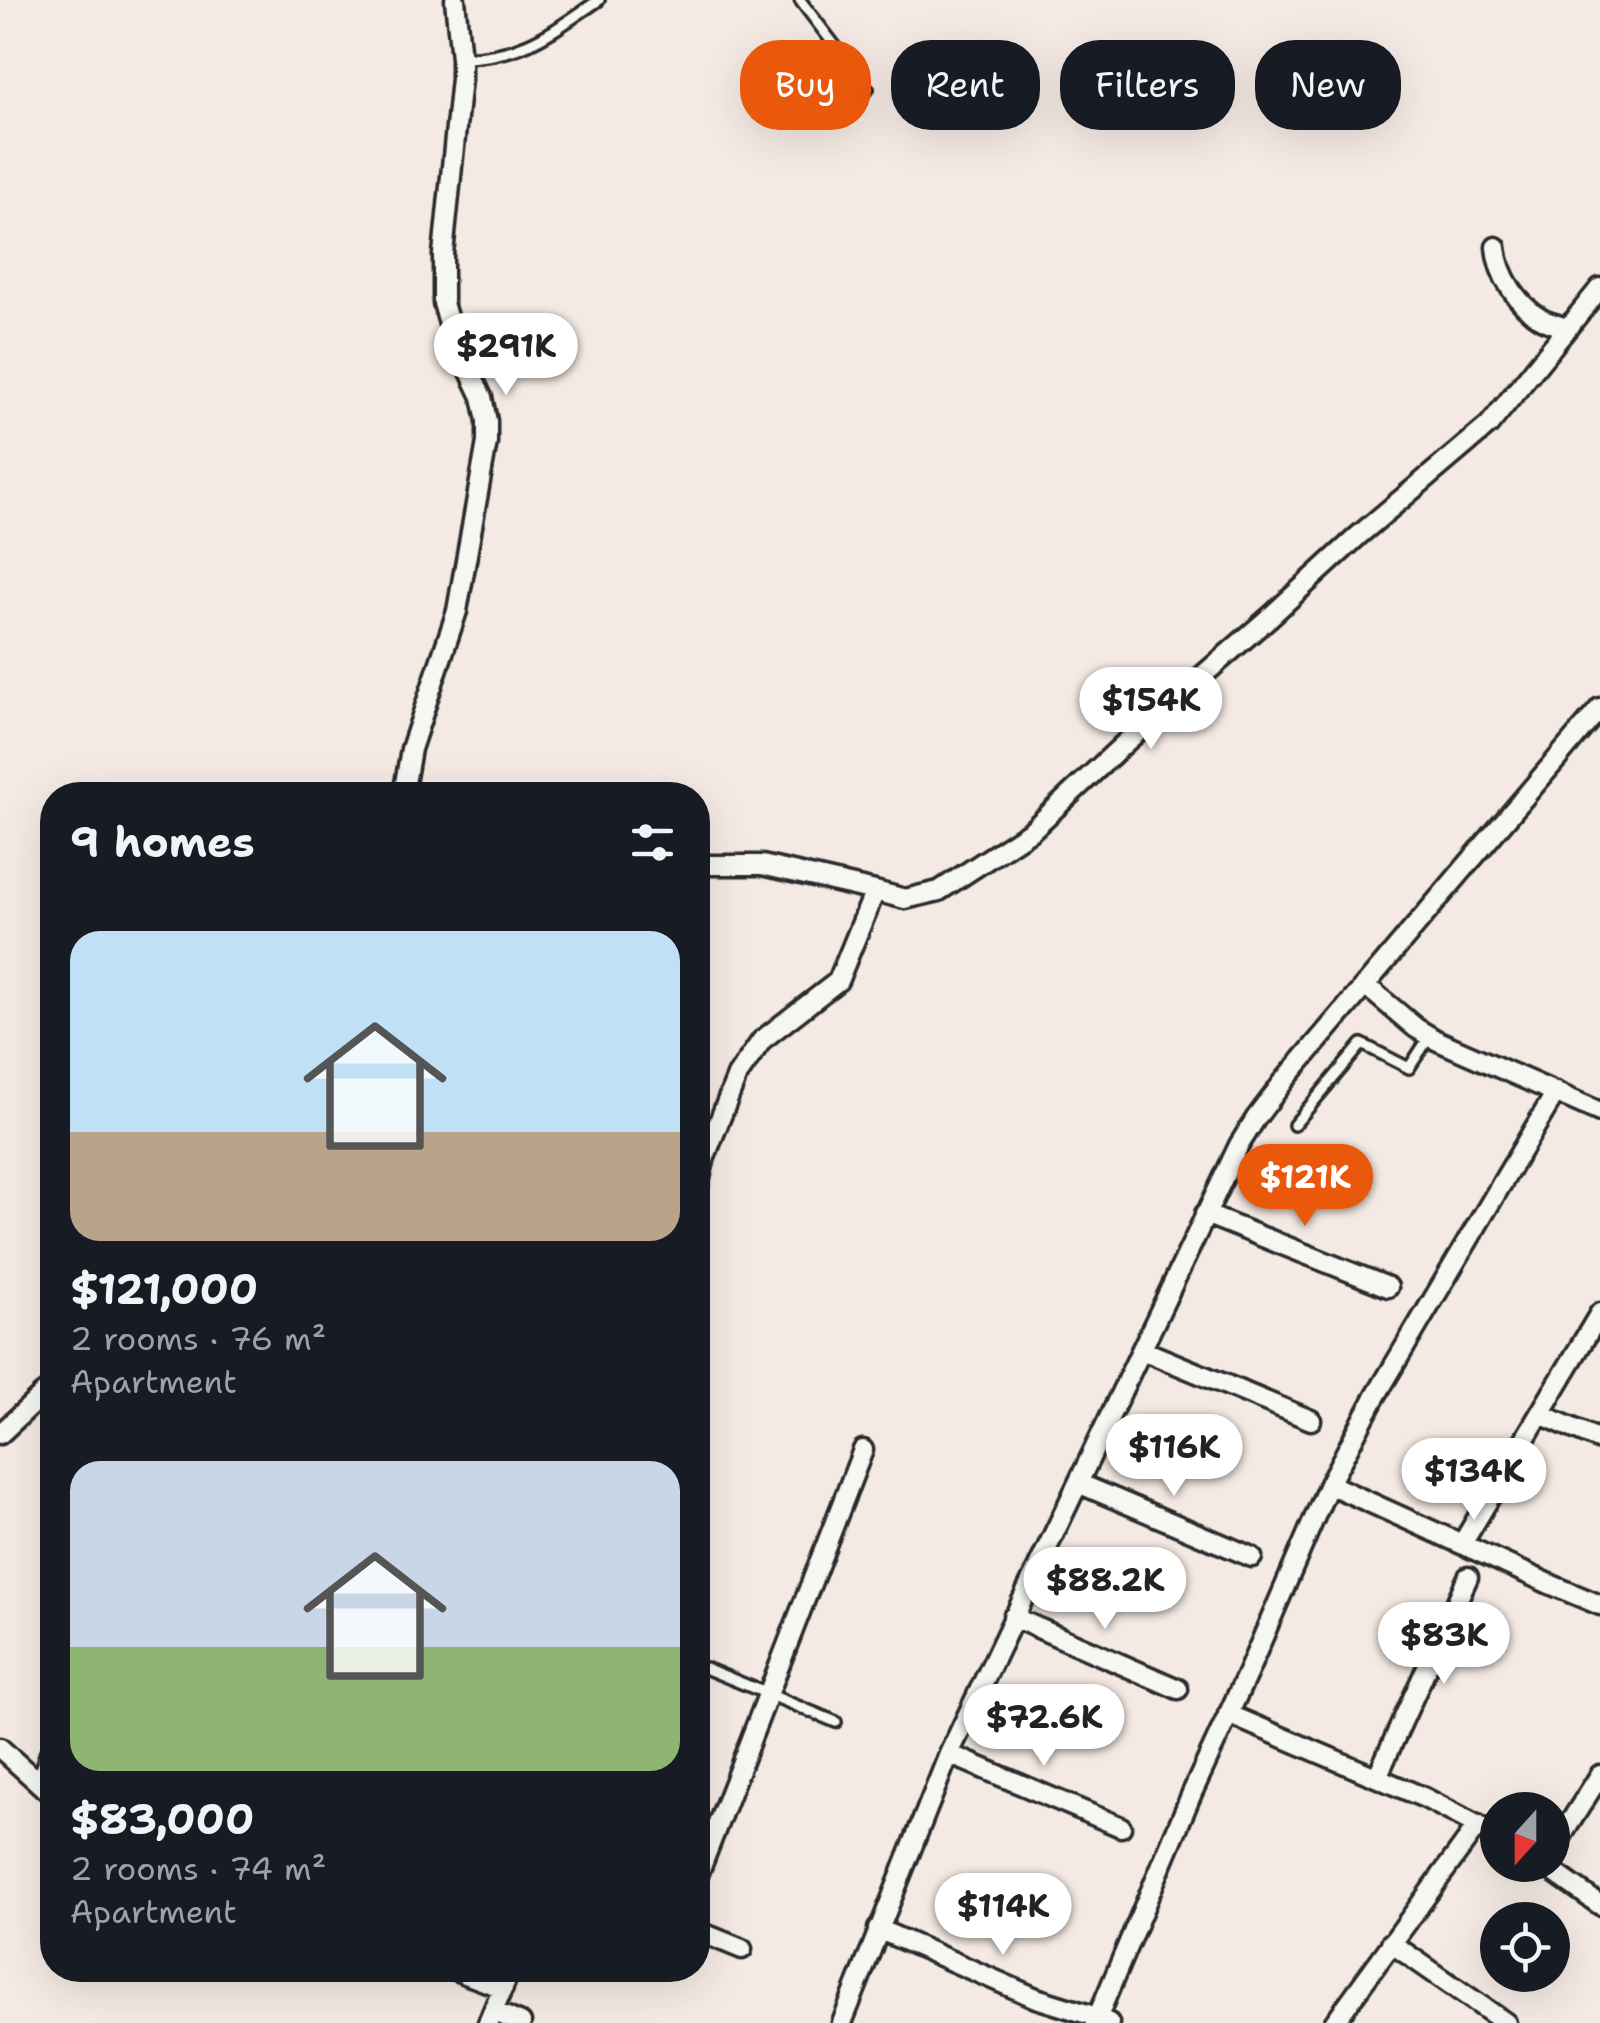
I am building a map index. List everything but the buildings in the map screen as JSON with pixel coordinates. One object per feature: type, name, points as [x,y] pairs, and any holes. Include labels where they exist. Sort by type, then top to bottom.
[{"type":"street","points":[[406,782],[411,749],[457,611],[487,442],[482,397],[452,334],[443,303],[443,254],[460,98],[461,58],[455,0]]},
{"type":"street","points":[[1496,247],[1497,260],[1524,304],[1544,320],[1566,328]]},
{"type":"street","points":[[710,865],[762,865],[905,899],[938,890],[1032,830],[1358,536],[1489,425],[1600,288]]},
{"type":"street","points":[[842,2023],[949,1754],[1204,1214],[1256,1118],[1600,708]]},
{"type":"street","points":[[710,1144],[737,1076],[762,1040],[838,981],[875,891]]},
{"type":"street","points":[[1365,985],[1430,1036],[1600,1112]]},
{"type":"street","points":[[878,1929],[1036,1998],[1100,2021],[1192,1792],[1330,1484],[1374,1399],[1556,1092]]},
{"type":"street","points":[[1204,1214],[1388,1287]]},
{"type":"street","points":[[1462,1544],[1600,1313]]},
{"type":"street","points":[[1142,1350],[1311,1420]]},
{"type":"street","points":[[0,1434],[40,1397]]},
{"type":"street","points":[[1540,1414],[1600,1440]]},
{"type":"street","points":[[710,1844],[863,1450]]},
{"type":"street","points":[[1078,1483],[1252,1557]]},
{"type":"street","points":[[1330,1484],[1600,1605]]},
{"type":"street","points":[[1377,1778],[1468,1577]]},
{"type":"street","points":[[1013,1617],[1178,1689]]},
{"type":"street","points":[[1228,1714],[1478,1826],[1334,2023]]},
{"type":"street","points":[[0,1748],[40,1784]]},
{"type":"street","points":[[949,1754],[1120,1827]]},
{"type":"street","points":[[1570,1822],[1600,1775]]},
{"type":"street","points":[[1568,1882],[1600,1905]]},
{"type":"street","points":[[710,1936],[742,1949]]},
{"type":"street","points":[[1391,1942],[1506,2023]]},
{"type":"street","points":[[505,1982],[490,2017],[520,2023]]},
{"type":"lane","points":[[461,58],[488,58],[535,42],[599,0]]},
{"type":"lane","points":[[800,0],[831,40]]},
{"type":"lane","points":[[1294,1125],[1362,1044],[1409,1068],[1430,1036]]},
{"type":"lane","points":[[710,1670],[836,1722]]}]
